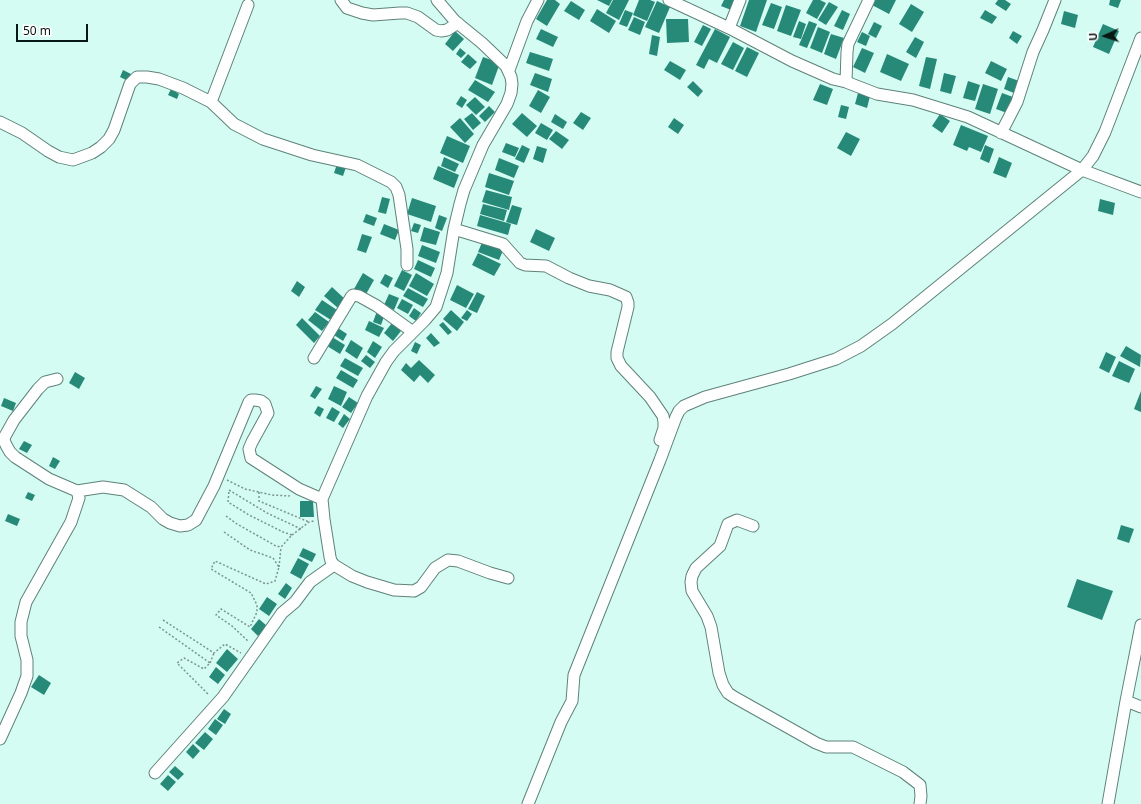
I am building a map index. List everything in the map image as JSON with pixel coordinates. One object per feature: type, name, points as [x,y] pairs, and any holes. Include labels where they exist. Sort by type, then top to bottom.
[{"type":"street","points":[[341,0],[347,8],[362,13],[373,15],[400,13],[418,17],[436,30],[441,31],[447,30],[458,23]]},
{"type":"street","points":[[437,0],[438,3],[458,23],[482,43],[508,70],[512,84],[511,93],[507,104],[483,145],[460,204],[454,229],[447,273],[436,307],[386,362],[367,396],[322,499],[324,519],[330,557],[334,565],[358,579],[394,590],[409,592],[417,590],[435,568],[448,560],[458,561],[508,578]]},
{"type":"street","points":[[508,70],[527,21],[538,0]]},
{"type":"street","points":[[669,0],[729,28],[792,61],[833,79],[846,82],[877,94],[913,100],[968,117],[1082,170],[1141,192]]},
{"type":"street","points":[[729,28],[740,0]]},
{"type":"street","points":[[846,82],[848,44],[869,0]]},
{"type":"street","points":[[1001,133],[1016,102],[1033,52],[1046,24],[1054,0]]},
{"type":"street","points":[[211,102],[248,5]]},
{"type":"street","points":[[528,804],[561,722],[572,701],[574,675],[676,417],[682,408],[705,398],[836,359],[861,346],[892,324],[1082,170],[1093,156],[1103,138],[1141,38]]},
{"type":"street","points":[[0,122],[22,133],[59,157],[73,160],[92,153],[102,147],[109,139],[114,130],[130,84],[137,77],[147,77],[183,88],[211,102],[234,124],[263,138],[312,155],[357,165],[391,182],[396,187],[399,195],[407,249],[407,265]]},
{"type":"street","points":[[454,229],[503,244],[520,263],[525,265],[546,266],[569,278],[590,286],[610,290],[626,297],[628,307],[617,352],[617,358],[621,366],[650,397],[663,416],[664,428],[654,455],[655,458],[660,460]]},
{"type":"street","points":[[314,358],[353,295],[359,296],[377,306],[413,332]]},
{"type":"street","points":[[57,379],[45,382],[38,389],[7,430],[4,440],[10,452],[49,479],[77,491],[103,487],[124,490],[151,507],[163,519],[170,523],[180,526],[188,525],[196,520],[214,486],[249,402],[251,400],[255,400],[261,401],[265,404],[268,413],[249,449],[251,458],[299,489],[322,499]]},
{"type":"street","points":[[0,739],[27,676],[27,660],[21,636],[23,611],[26,602],[71,522],[80,498],[77,491]]},
{"type":"street","points":[[753,526],[737,520],[728,524],[720,546],[696,568],[692,576],[692,590],[707,616],[711,627],[719,673],[723,685],[734,697],[816,744],[826,747],[854,747],[903,772],[920,785],[922,796],[920,804]]},
{"type":"street","points":[[155,773],[223,697],[282,613],[295,602],[310,582],[334,565]]},
{"type":"street","points":[[1108,804],[1141,624]]},
{"type":"street","points":[[1126,701],[1141,707]]},
{"type":"path","points":[[236,484],[245,489],[259,492],[289,496],[290,493]]},
{"type":"path","points":[[292,535],[263,522],[228,502],[229,490],[267,513],[301,529]]},
{"type":"path","points":[[259,492],[259,501],[309,522]]},
{"type":"path","points":[[226,516],[276,546],[281,547]]},
{"type":"path","points":[[249,649],[249,641],[232,626],[216,615],[221,610],[250,628],[257,612],[257,605],[251,594],[211,568],[215,561],[266,584],[275,581],[279,567],[281,547],[292,535],[309,522],[324,519]]},
{"type":"path","points":[[224,532],[250,550],[273,558],[279,567]]},
{"type":"path","points":[[163,620],[214,653]]},
{"type":"path","points":[[159,627],[210,663]]},
{"type":"path","points":[[208,694],[177,663],[184,658],[204,669],[210,663],[214,653],[225,644],[244,654]]},
{"type":"building","points":[[547,0],[555,0],[560,4],[547,26],[536,19]]},
{"type":"building","points":[[597,0],[612,0],[609,6]]},
{"type":"building","points":[[613,0],[629,0],[619,20],[606,13]]},
{"type":"building","points":[[639,0],[650,0],[655,2],[647,21],[633,15]]},
{"type":"building","points":[[724,0],[735,0],[731,10],[721,6]]},
{"type":"building","points":[[749,0],[767,0],[756,32],[740,26]]},
{"type":"building","points":[[813,0],[820,0],[826,3],[817,19],[806,13]]},
{"type":"building","points":[[875,0],[896,0],[889,14],[872,5]]},
{"type":"building","points":[[998,0],[1005,0],[1011,4],[1006,11],[995,4]]},
{"type":"building","points":[[1110,0],[1121,0],[1118,8],[1109,5]]},
{"type":"building","points":[[571,1],[585,10],[579,20],[564,11]]},
{"type":"building","points":[[657,1],[670,7],[659,33],[645,27]]},
{"type":"building","points":[[829,2],[838,7],[826,25],[818,20]]},
{"type":"building","points":[[771,3],[782,7],[774,29],[762,25]]},
{"type":"building","points":[[911,4],[924,12],[912,32],[899,24]]},
{"type":"building","points":[[786,5],[801,10],[791,36],[777,31]]},
{"type":"building","points":[[597,9],[616,21],[609,33],[590,21]]},
{"type":"building","points":[[625,10],[633,13],[627,27],[619,24]]},
{"type":"building","points":[[842,10],[850,14],[843,30],[834,26]]},
{"type":"building","points":[[985,10],[997,17],[992,24],[980,18]]},
{"type":"building","points":[[1064,11],[1078,15],[1075,28],[1061,24]]},
{"type":"building","points":[[634,17],[645,22],[640,35],[628,30]]},
{"type":"building","points":[[666,19],[688,19],[689,42],[667,43]]},
{"type":"building","points":[[799,21],[806,24],[801,39],[793,37]]},
{"type":"building","points":[[809,21],[817,24],[807,48],[799,45]]},
{"type":"building","points":[[874,22],[882,26],[876,38],[868,34]]},
{"type":"building","points":[[1103,24],[1119,31],[1109,54],[1093,47]]},
{"type":"building","points":[[703,25],[711,29],[702,46],[694,42]]},
{"type":"building","points":[[818,27],[830,32],[822,53],[810,48]]},
{"type":"building","points":[[541,29],[558,37],[553,47],[536,39]]},
{"type":"building","points":[[715,29],[730,37],[717,63],[709,59],[704,69],[696,65]]},
{"type":"building","points":[[455,31],[464,39],[453,51],[445,44]]},
{"type":"building","points":[[1013,31],[1022,36],[1017,44],[1009,38]]},
{"type":"building","points":[[862,32],[870,36],[866,46],[857,42]]},
{"type":"building","points":[[831,34],[844,38],[836,59],[824,54]]},
{"type":"building","points":[[652,35],[660,37],[657,56],[649,54]]},
{"type":"building","points":[[915,37],[924,42],[916,58],[906,52]]},
{"type":"building","points":[[733,42],[744,48],[733,70],[721,64]]},
{"type":"building","points":[[747,47],[759,53],[747,77],[735,71]]},
{"type":"building","points":[[460,48],[466,53],[461,58],[456,54]]},
{"type":"building","points":[[862,48],[874,53],[865,73],[853,67]]},
{"type":"building","points":[[530,52],[553,59],[549,71],[526,63]]},
{"type":"building","points":[[468,54],[477,62],[470,69],[461,62]]},
{"type":"building","points":[[887,54],[909,64],[901,81],[880,72]]},
{"type":"building","points":[[483,57],[500,63],[492,85],[475,78]]},
{"type":"building","points":[[926,57],[937,59],[930,89],[919,86]]},
{"type":"building","points":[[670,61],[686,70],[680,80],[664,70]]},
{"type":"building","points":[[991,61],[1007,69],[1001,81],[985,73]]},
{"type":"building","points":[[123,70],[131,74],[128,81],[120,77]]},
{"type":"building","points":[[535,73],[552,79],[548,92],[530,85]]},
{"type":"building","points":[[944,73],[956,76],[951,94],[940,91]]},
{"type":"building","points":[[1008,77],[1019,81],[1014,93],[1004,89]]},
{"type":"building","points":[[475,80],[495,92],[488,102],[468,90]]},
{"type":"building","points":[[693,81],[703,91],[698,97],[687,87]]},
{"type":"building","points":[[968,81],[980,85],[975,101],[963,98]]},
{"type":"building","points":[[820,84],[833,89],[827,105],[813,100]]},
{"type":"building","points":[[983,84],[998,89],[990,114],[975,109]]},
{"type":"building","points":[[171,89],[179,94],[177,99],[168,95]]},
{"type":"building","points":[[538,90],[550,97],[541,113],[529,106]]},
{"type":"building","points":[[858,93],[870,96],[867,108],[855,104]]},
{"type":"building","points":[[1002,93],[1013,97],[1007,113],[996,109]]},
{"type":"building","points":[[461,96],[467,100],[462,108],[456,104]]},
{"type":"building","points":[[475,97],[485,107],[476,115],[466,105]]},
{"type":"building","points":[[841,105],[849,107],[846,119],[838,117]]},
{"type":"building","points":[[489,106],[495,112],[485,122],[479,116]]},
{"type":"building","points":[[581,112],[591,118],[583,130],[573,123]]},
{"type":"building","points":[[472,113],[481,123],[473,130],[464,119]]},
{"type":"building","points":[[522,113],[537,126],[527,137],[512,124]]},
{"type":"building","points":[[555,114],[567,122],[563,129],[551,122]]},
{"type":"building","points":[[940,114],[950,121],[942,133],[932,126]]},
{"type":"building","points":[[460,118],[474,134],[465,143],[450,127]]},
{"type":"building","points":[[674,118],[684,125],[678,134],[668,127]]},
{"type":"building","points":[[541,123],[553,130],[547,140],[535,133]]},
{"type":"building","points":[[961,125],[988,136],[981,152],[969,147],[967,151],[953,145]]},
{"type":"building","points":[[556,131],[569,140],[562,149],[549,139]]},
{"type":"building","points":[[846,132],[860,139],[851,156],[837,148]]},
{"type":"building","points":[[447,136],[470,146],[463,163],[440,153]]},
{"type":"building","points":[[506,143],[519,148],[515,157],[502,152]]},
{"type":"building","points":[[522,145],[530,149],[524,163],[515,159]]},
{"type":"building","points":[[985,145],[994,149],[989,163],[980,159]]},
{"type":"building","points":[[537,146],[547,149],[543,163],[533,159]]},
{"type":"building","points":[[444,157],[459,164],[455,172],[441,166]]},
{"type":"building","points":[[999,157],[1012,163],[1006,178],[993,173]]},
{"type":"building","points":[[499,158],[519,166],[514,178],[495,170]]},
{"type":"building","points":[[337,164],[346,167],[343,176],[334,173]]},
{"type":"building","points":[[438,166],[459,175],[454,188],[433,179]]},
{"type":"building","points":[[489,173],[514,181],[509,195],[485,187]]},
{"type":"building","points":[[486,190],[512,197],[509,210],[482,202]]},
{"type":"building","points":[[382,197],[390,199],[386,214],[378,212]]},
{"type":"building","points":[[412,198],[436,206],[431,222],[407,214]]},
{"type":"building","points":[[1100,199],[1115,203],[1113,215],[1098,211]]},
{"type":"building","points":[[483,204],[507,210],[504,221],[480,214]]},
{"type":"building","points":[[512,205],[522,208],[517,225],[506,222]]},
{"type":"building","points":[[366,214],[377,218],[374,226],[363,222]]},
{"type":"building","points":[[439,215],[447,218],[442,231],[435,228]]},
{"type":"building","points":[[480,215],[511,224],[508,235],[477,226]]},
{"type":"building","points":[[414,223],[421,225],[418,233],[411,231]]},
{"type":"building","points":[[384,224],[399,230],[395,240],[380,234]]},
{"type":"building","points":[[424,227],[440,232],[436,245],[420,241]]},
{"type":"building","points":[[536,229],[555,238],[549,251],[530,242]]},
{"type":"building","points":[[362,234],[372,237],[366,253],[357,250]]},
{"type":"building","points":[[483,240],[504,248],[499,260],[478,252]]},
{"type":"building","points":[[422,245],[440,252],[436,263],[418,256]]},
{"type":"building","points":[[478,253],[501,264],[494,276],[472,265]]},
{"type":"building","points":[[418,260],[435,268],[431,277],[414,269]]},
{"type":"building","points":[[402,270],[412,275],[404,291],[394,286]]},
{"type":"building","points":[[363,273],[374,280],[365,296],[354,289]]},
{"type":"building","points":[[416,273],[434,284],[427,296],[409,286]]},
{"type":"building","points":[[385,274],[393,278],[388,288],[380,283]]},
{"type":"building","points":[[297,281],[305,287],[299,297],[291,291]]},
{"type":"building","points":[[457,285],[474,294],[466,308],[450,300]]},
{"type":"building","points":[[332,287],[346,300],[338,308],[324,296]]},
{"type":"building","points":[[408,288],[428,299],[423,307],[403,296]]},
{"type":"building","points":[[477,292],[485,296],[477,313],[468,309]]},
{"type":"building","points":[[389,294],[399,298],[394,310],[384,305]]},
{"type":"building","points":[[402,299],[413,305],[408,314],[397,308]]},
{"type":"building","points":[[322,300],[337,310],[331,320],[315,310]]},
{"type":"building","points":[[414,308],[421,313],[416,321],[409,316]]},
{"type":"building","points":[[451,310],[464,322],[457,331],[443,319]]},
{"type":"building","points":[[467,310],[472,314],[467,321],[461,318]]},
{"type":"building","points":[[377,311],[385,314],[381,325],[373,322]]},
{"type":"building","points":[[315,312],[329,322],[322,331],[308,320]]},
{"type":"building","points":[[302,318],[320,336],[314,343],[296,325]]},
{"type":"building","points":[[369,321],[384,328],[379,337],[365,330]]},
{"type":"building","points":[[443,322],[452,332],[448,335],[439,325]]},
{"type":"building","points":[[392,323],[401,331],[393,341],[384,333]]},
{"type":"building","points":[[338,328],[347,334],[343,341],[334,335]]},
{"type":"building","points":[[431,333],[440,343],[434,347],[426,338]]},
{"type":"building","points":[[332,337],[345,345],[340,354],[327,346]]},
{"type":"building","points":[[351,340],[363,348],[357,359],[345,351]]},
{"type":"building","points":[[373,341],[382,347],[375,358],[367,352]]},
{"type":"building","points":[[415,342],[421,345],[417,354],[411,351]]},
{"type":"building","points":[[1126,346],[1141,355],[1140,367],[1120,356]]},
{"type":"building","points":[[1106,352],[1116,357],[1109,373],[1099,368]]},
{"type":"building","points":[[366,355],[375,362],[370,368],[361,361]]},
{"type":"building","points":[[345,358],[363,368],[358,376],[340,366]]},
{"type":"building","points":[[419,360],[435,375],[428,383],[420,375],[414,382],[401,370],[406,363],[411,368]]},
{"type":"building","points":[[1119,361],[1135,369],[1129,383],[1112,376]]},
{"type":"building","points":[[341,370],[358,380],[353,388],[336,378]]},
{"type":"building","points":[[75,372],[85,378],[79,389],[69,383]]},
{"type":"building","points":[[316,386],[322,389],[315,399],[310,396]]},
{"type":"building","points":[[334,386],[347,392],[341,406],[328,399]]},
{"type":"building","points":[[1141,391],[1141,412],[1134,409]]},
{"type":"building","points":[[349,397],[358,403],[351,413],[342,407]]},
{"type":"building","points":[[4,398],[16,403],[13,411],[1,406]]},
{"type":"building","points":[[318,406],[324,409],[320,417],[314,413]]},
{"type":"building","points":[[332,407],[340,412],[334,422],[326,418]]},
{"type":"building","points":[[344,414],[350,419],[343,428],[338,424]]},
{"type":"building","points":[[24,441],[32,445],[27,453],[19,449]]},
{"type":"building","points":[[53,457],[60,461],[55,469],[49,466]]},
{"type":"building","points":[[28,492],[35,495],[32,501],[25,498]]},
{"type":"building","points":[[300,501],[313,501],[314,517],[300,517]]},
{"type":"building","points":[[8,514],[20,519],[17,526],[5,521]]},
{"type":"building","points":[[1121,525],[1134,529],[1129,543],[1117,539]]},
{"type":"building","points":[[303,548],[316,554],[312,562],[299,556]]},
{"type":"building","points":[[298,558],[309,564],[301,579],[290,573]]},
{"type":"building","points":[[1077,579],[1113,591],[1102,620],[1067,607]]},
{"type":"building","points":[[286,583],[292,588],[285,599],[278,594]]},
{"type":"building","points":[[267,597],[277,604],[269,616],[259,609]]},
{"type":"building","points":[[259,619],[267,626],[258,636],[251,629]]},
{"type":"building","points":[[227,649],[238,659],[227,672],[216,663]]},
{"type":"building","points":[[216,667],[225,675],[218,684],[209,677]]},
{"type":"building","points":[[39,675],[51,683],[44,695],[31,687]]},
{"type":"building","points":[[224,709],[231,714],[225,724],[217,719]]},
{"type":"building","points":[[215,719],[223,725],[216,735],[208,729]]},
{"type":"building","points":[[205,732],[213,739],[204,750],[195,743]]},
{"type":"building","points":[[193,744],[200,751],[193,759],[186,752]]},
{"type":"building","points":[[175,766],[184,774],[178,780],[169,772]]},
{"type":"building","points":[[168,775],[176,782],[168,791],[160,784]]}]
